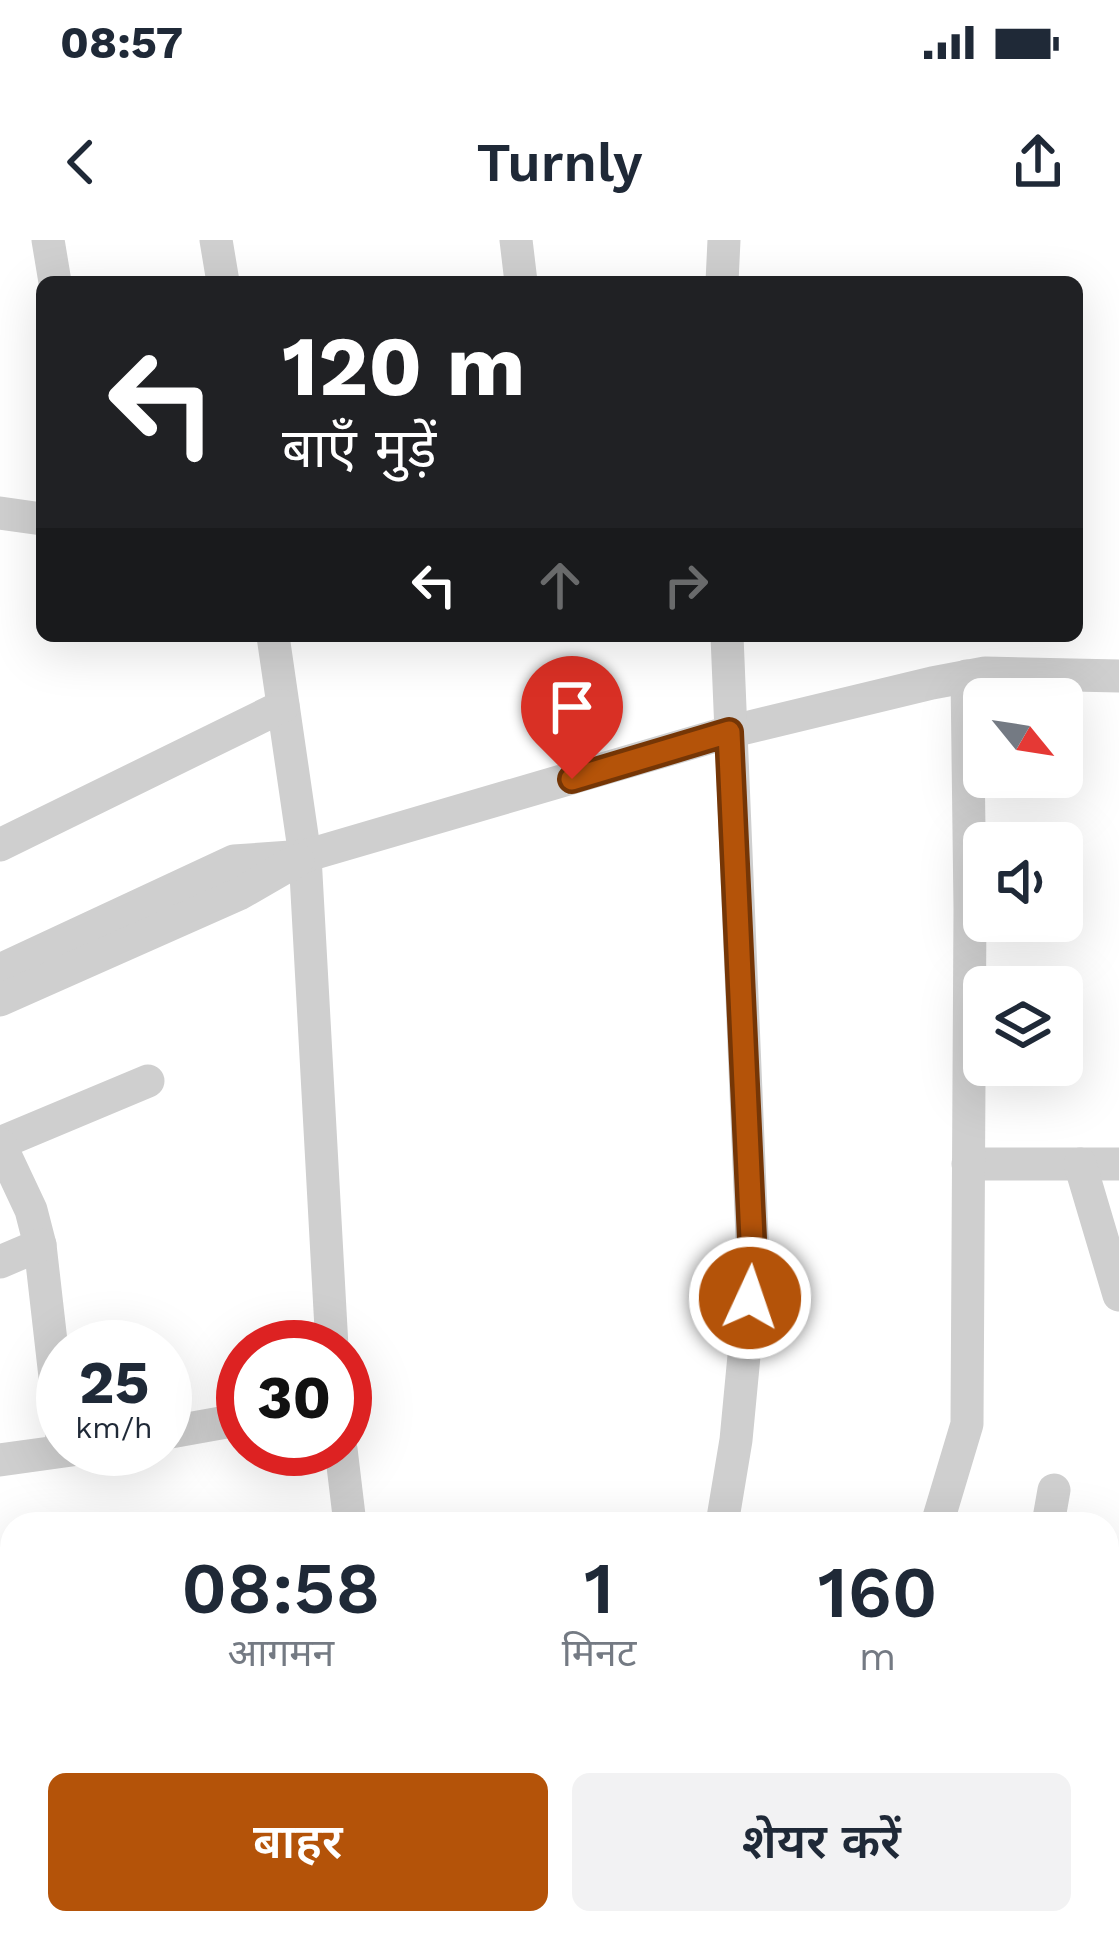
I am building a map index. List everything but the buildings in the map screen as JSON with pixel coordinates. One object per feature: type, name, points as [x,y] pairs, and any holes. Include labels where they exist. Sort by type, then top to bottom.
[{"type":"street","points":[[48,240],[54,276]]},
{"type":"street","points":[[216,240],[222,276]]},
{"type":"street","points":[[516,240],[520,276]]},
{"type":"street","points":[[722,276],[724,240]]},
{"type":"street","points":[[0,513],[36,518]]},
{"type":"street","points":[[274,642],[305,856],[331,1320]]},
{"type":"street","points":[[724,1512],[736,1440],[753,1261],[727,642]]},
{"type":"street","points":[[941,1512],[967,1424],[968,676]]},
{"type":"street","points":[[0,970],[234,861],[305,856],[729,732],[968,676],[1119,676]]},
{"type":"street","points":[[0,844],[283,706]]},
{"type":"street","points":[[0,1000],[239,894],[305,856]]},
{"type":"street","points":[[50,1320],[31,1210],[0,1143],[148,1081]]},
{"type":"street","points":[[968,1164],[1119,1164]]},
{"type":"street","points":[[1080,1164],[1119,1295]]},
{"type":"street","points":[[0,1262],[40,1245]]},
{"type":"street","points":[[0,1460],[36,1454]]},
{"type":"street","points":[[344,1476],[349,1512]]},
{"type":"street","points":[[1050,1512],[1054,1490]]},
{"type":"route","points":[[572,779],[729,732],[753,1261],[750,1298]]}]
